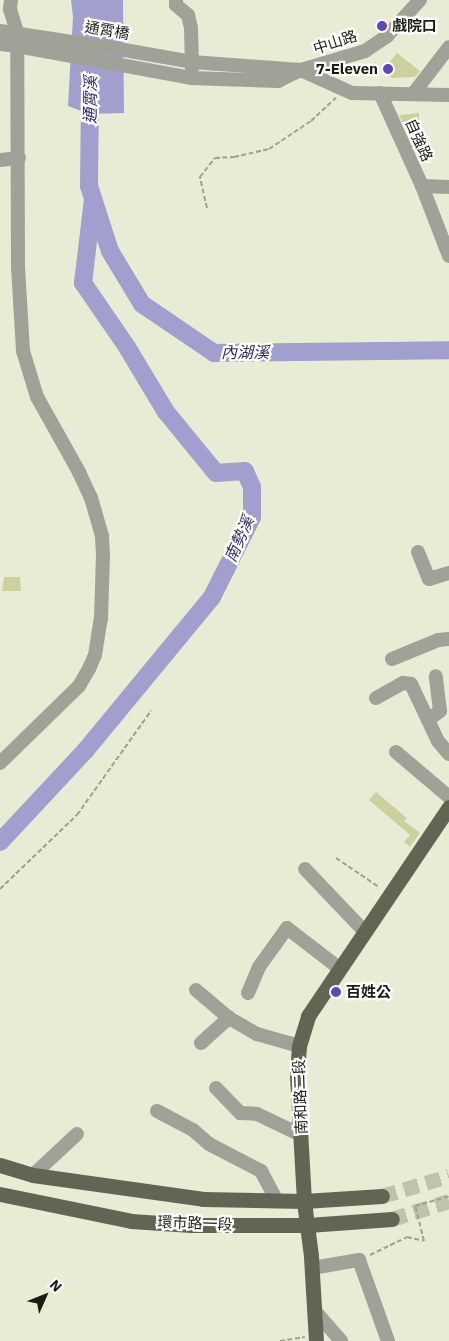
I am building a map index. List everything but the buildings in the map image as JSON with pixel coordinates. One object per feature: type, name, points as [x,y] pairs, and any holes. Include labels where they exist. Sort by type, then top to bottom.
[{"type":"main road","name":"南和路二段","points":[[316,1338],[312,1268],[304,1201],[297,1074],[299,1046],[308,1016],[449,807]]},
{"type":"main road","name":"環市路一段","points":[[0,1165],[33,1174],[203,1199],[304,1201],[382,1196]]},
{"type":"main road","name":"環市路一段","points":[[0,1194],[131,1221],[191,1225],[308,1225],[392,1219]]},
{"type":"street","points":[[0,763],[79,686],[89,670],[95,655],[101,619],[104,555],[102,536],[91,498],[79,472],[37,397],[23,351],[18,268],[17,39],[10,9],[11,0]]},
{"type":"street","points":[[176,0],[176,5],[188,15],[192,62],[191,78]]},
{"type":"street","name":"中山路","points":[[191,78],[278,81],[301,70],[365,51],[387,36],[420,0]]},
{"type":"street","points":[[0,31],[17,39]]},
{"type":"street","points":[[0,44],[17,39]]},
{"type":"street","name":"通霄橋","points":[[17,39],[192,62]]},
{"type":"street","name":"通霄橋","points":[[17,39],[191,78]]},
{"type":"street","points":[[413,94],[449,47]]},
{"type":"street","name":"中山路","points":[[192,62],[301,70]]},
{"type":"street","points":[[301,70],[352,93],[449,95]]},
{"type":"street","name":"自強路","points":[[380,93],[422,186],[449,256]]},
{"type":"street","points":[[0,160],[19,158]]},
{"type":"street","points":[[422,186],[449,187]]},
{"type":"street","points":[[418,552],[428,579],[449,573]]},
{"type":"street","points":[[392,659],[438,640],[449,639]]},
{"type":"street","points":[[428,720],[444,710],[436,676]]},
{"type":"street","points":[[376,698],[403,682],[411,684],[438,741],[449,754]]},
{"type":"street","points":[[396,752],[449,798]]},
{"type":"street","points":[[305,869],[364,931]]},
{"type":"street","points":[[248,993],[259,967],[287,928],[339,968]]},
{"type":"street","points":[[196,990],[229,1018],[257,1034],[299,1046]]},
{"type":"street","points":[[201,1043],[229,1018]]},
{"type":"street","points":[[216,1088],[240,1113],[257,1114],[301,1135]]},
{"type":"street","points":[[157,1111],[193,1130],[209,1144],[261,1171],[277,1201]]},
{"type":"street","points":[[33,1174],[77,1134]]},
{"type":"street","points":[[312,1268],[359,1260],[388,1341]]},
{"type":"street","points":[[315,1311],[341,1341]]},
{"type":"path","points":[[207,208],[200,176],[215,158],[234,157],[269,149],[311,120],[345,90]]},
{"type":"path","points":[[0,889],[77,815],[151,711]]},
{"type":"path","points":[[336,858],[389,894]]},
{"type":"path","points":[[359,1260],[407,1236],[424,1241],[416,1206],[449,1196]]},
{"type":"path","points":[[280,1341],[316,1338]]},
{"type":"water","name":"通霄溪","points":[[71,0],[123,0],[124,113],[90,114],[68,106],[73,17]]},
{"type":"waterway","name":"內湖溪","points":[[90,91],[89,186],[110,251],[142,304],[214,353],[449,350]]},
{"type":"waterway","name":"南勢溪","points":[[0,842],[85,751],[212,597],[252,517],[252,487],[245,471],[216,473],[166,412],[127,347],[83,283],[93,199]]},
{"type":"tunnel","points":[[382,1196],[449,1176]]},
{"type":"tunnel","points":[[392,1219],[449,1201]]},
{"type":"place","name":"戲院口","points":[[382,26]]},
{"type":"place","name":"7-Eleven","points":[[388,69]]},
{"type":"place","name":"百姓公","points":[[336,992]]}]
